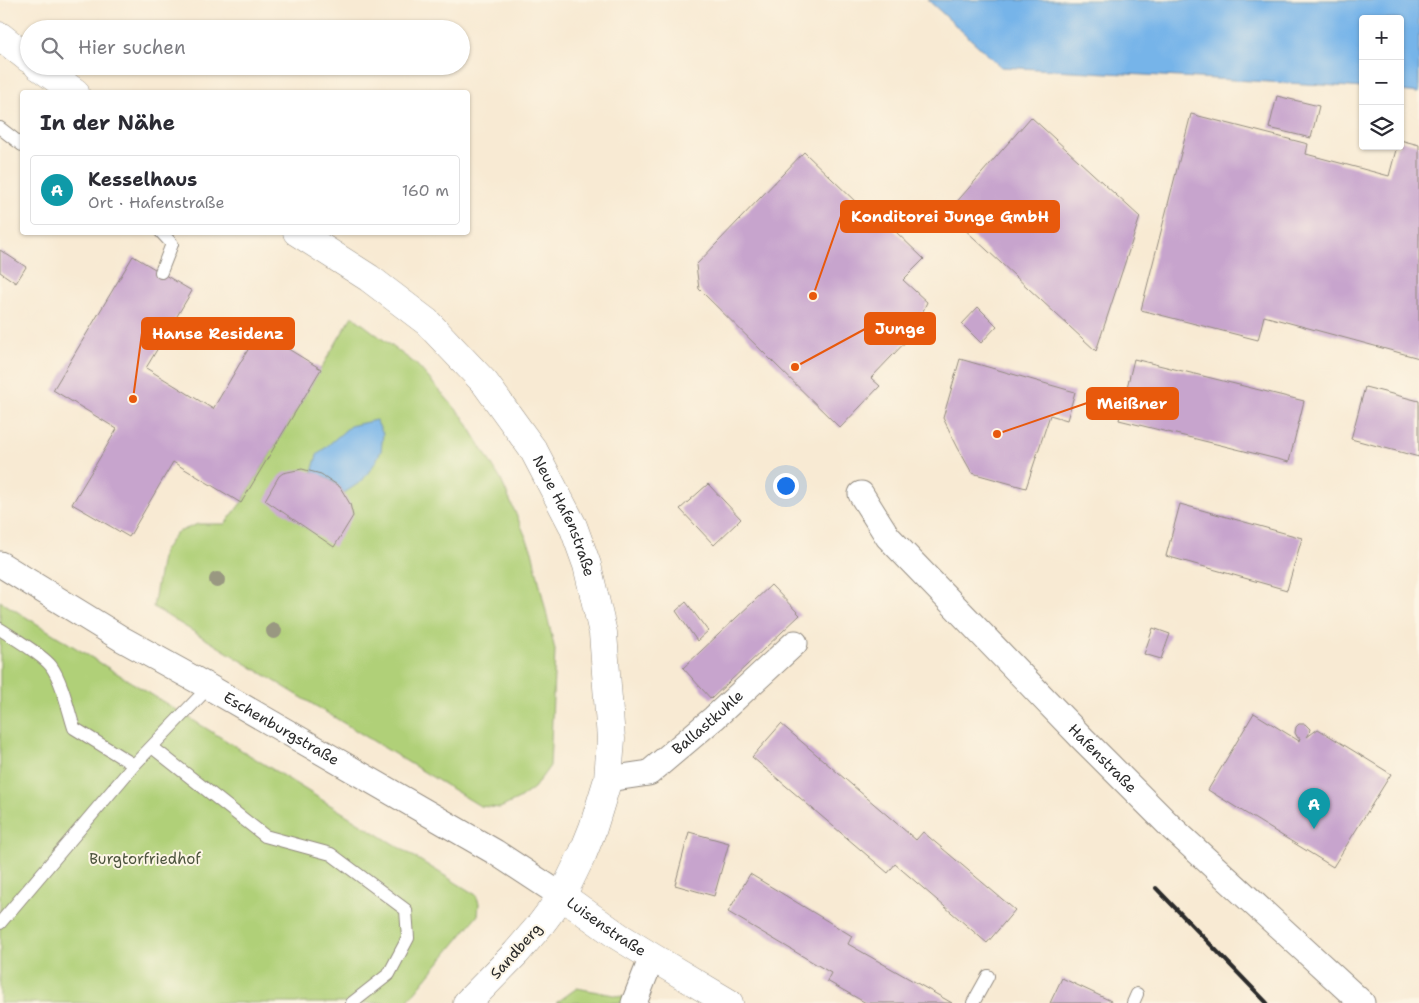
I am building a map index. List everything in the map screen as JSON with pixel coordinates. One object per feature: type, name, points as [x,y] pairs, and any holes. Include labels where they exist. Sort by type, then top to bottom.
[{"type":"main road","points":[[0,36],[20,52]]},
{"type":"main road","points":[[51,75],[72,90]]},
{"type":"main road","name":"Neue Hafenstraße","points":[[301,235],[369,278],[426,322],[486,383],[534,451],[573,526],[587,565],[603,633],[611,738],[608,779],[593,828],[562,896]]},
{"type":"main road","name":"Luisenstraße","points":[[562,896],[652,958],[729,1003]]},
{"type":"main road","name":"Sandberg","points":[[467,1003],[516,953],[562,896]]},
{"type":"street","name":"Hafenstraße","points":[[861,494],[888,536],[1083,739],[1172,828],[1362,1003]]},
{"type":"street","name":"Eschenburgstraße","points":[[0,564],[122,639],[495,852],[562,896]]},
{"type":"street","name":"Ballastkuhle","points":[[608,779],[649,773],[714,718],[794,643]]},
{"type":"street","name":"Luisenstraße","points":[[634,1003],[652,958]]},
{"type":"lane","points":[[0,128],[20,143]]},
{"type":"lane","points":[[161,272],[172,244],[164,235]]},
{"type":"lane","points":[[0,629],[50,664],[63,692],[74,728],[134,765]]},
{"type":"lane","points":[[1,918],[134,765],[209,687]]},
{"type":"lane","points":[[152,747],[265,836],[331,854],[406,910],[408,938],[389,974],[352,1003]]},
{"type":"lane","points":[[973,1003],[988,976]]},
{"type":"green space","points":[[352,316],[417,365],[463,417],[501,480],[532,551],[555,650],[550,766],[534,788],[519,799],[500,808],[480,806],[153,607],[163,552],[176,533],[198,524],[225,524],[241,503]]},
{"type":"green space","name":"Burgtorfriedhof","points":[[0,601],[476,895],[479,903],[478,915],[406,1003],[0,1003]]},
{"type":"green space","points":[[577,988],[624,997],[626,1003],[556,1003]]},
{"type":"water","points":[[928,0],[1419,0],[1419,93],[1404,91],[1404,15],[1359,15],[1359,88],[1001,67]]},
{"type":"water","points":[[376,420],[383,434],[381,451],[362,481],[344,493],[330,480],[312,472],[317,455],[350,426]]},
{"type":"building","points":[[1277,96],[1319,106],[1311,138],[1269,128]]},
{"type":"building","points":[[1191,114],[1308,144],[1306,154],[1389,176],[1396,150],[1404,150],[1404,141],[1419,145],[1419,358],[1264,316],[1258,340],[1141,310]]},
{"type":"building","points":[[1031,117],[1140,217],[1096,351],[947,213]]},
{"type":"building","points":[[804,152],[860,206],[864,201],[924,259],[903,280],[927,302],[913,334],[871,378],[880,386],[840,428],[699,289],[696,265]]},
{"type":"building","points":[[0,250],[26,267],[16,283],[0,272]]},
{"type":"building","points":[[133,256],[192,291],[146,368],[213,409],[259,331],[321,369],[241,503],[173,462],[129,537],[72,504],[117,429],[53,390]]},
{"type":"building","points":[[978,307],[997,326],[981,343],[962,324]]},
{"type":"building","points":[[960,359],[1075,392],[1067,420],[1050,415],[1026,488],[972,473],[958,448],[943,418]]},
{"type":"building","points":[[1134,359],[1304,401],[1289,462],[1119,420]]},
{"type":"building","points":[[1365,387],[1419,401],[1419,457],[1351,439]]},
{"type":"building","points":[[302,469],[321,474],[340,487],[350,504],[353,516],[334,547],[265,500],[279,476],[283,473]]},
{"type":"building","points":[[708,484],[741,519],[714,545],[680,509]]},
{"type":"building","points":[[1180,504],[1302,538],[1287,590],[1166,556]]},
{"type":"building","points":[[771,585],[800,615],[711,699],[683,668]]},
{"type":"building","points":[[686,602],[708,631],[697,641],[676,611]]},
{"type":"building","points":[[1153,628],[1170,634],[1161,659],[1144,654]]},
{"type":"building","points":[[1254,713],[1299,741],[1300,738],[1295,733],[1296,727],[1299,724],[1305,724],[1310,729],[1307,737],[1318,729],[1391,774],[1333,867],[1208,790]]},
{"type":"building","points":[[781,724],[916,840],[923,832],[1015,910],[987,943],[895,864],[888,873],[752,757]]},
{"type":"building","points":[[689,832],[729,843],[714,896],[675,885]]},
{"type":"building","points":[[750,874],[852,936],[848,944],[952,1003],[866,1003],[827,981],[831,973],[728,912]]},
{"type":"building","points":[[1062,978],[1111,1001],[1110,1003],[1050,1003]]},
{"type":"railway","points":[[1156,888],[1267,1003]]},
{"type":"place","name":"Konditorei Junge GmbH","points":[[813,296]]},
{"type":"place","name":"Junge","points":[[795,367]]},
{"type":"place","name":"Hanse Residenz","points":[[133,399]]},
{"type":"place","name":"Meißner","points":[[997,434]]},
{"type":"place","name":"Kesselhaus","points":[[1314,829]]}]
